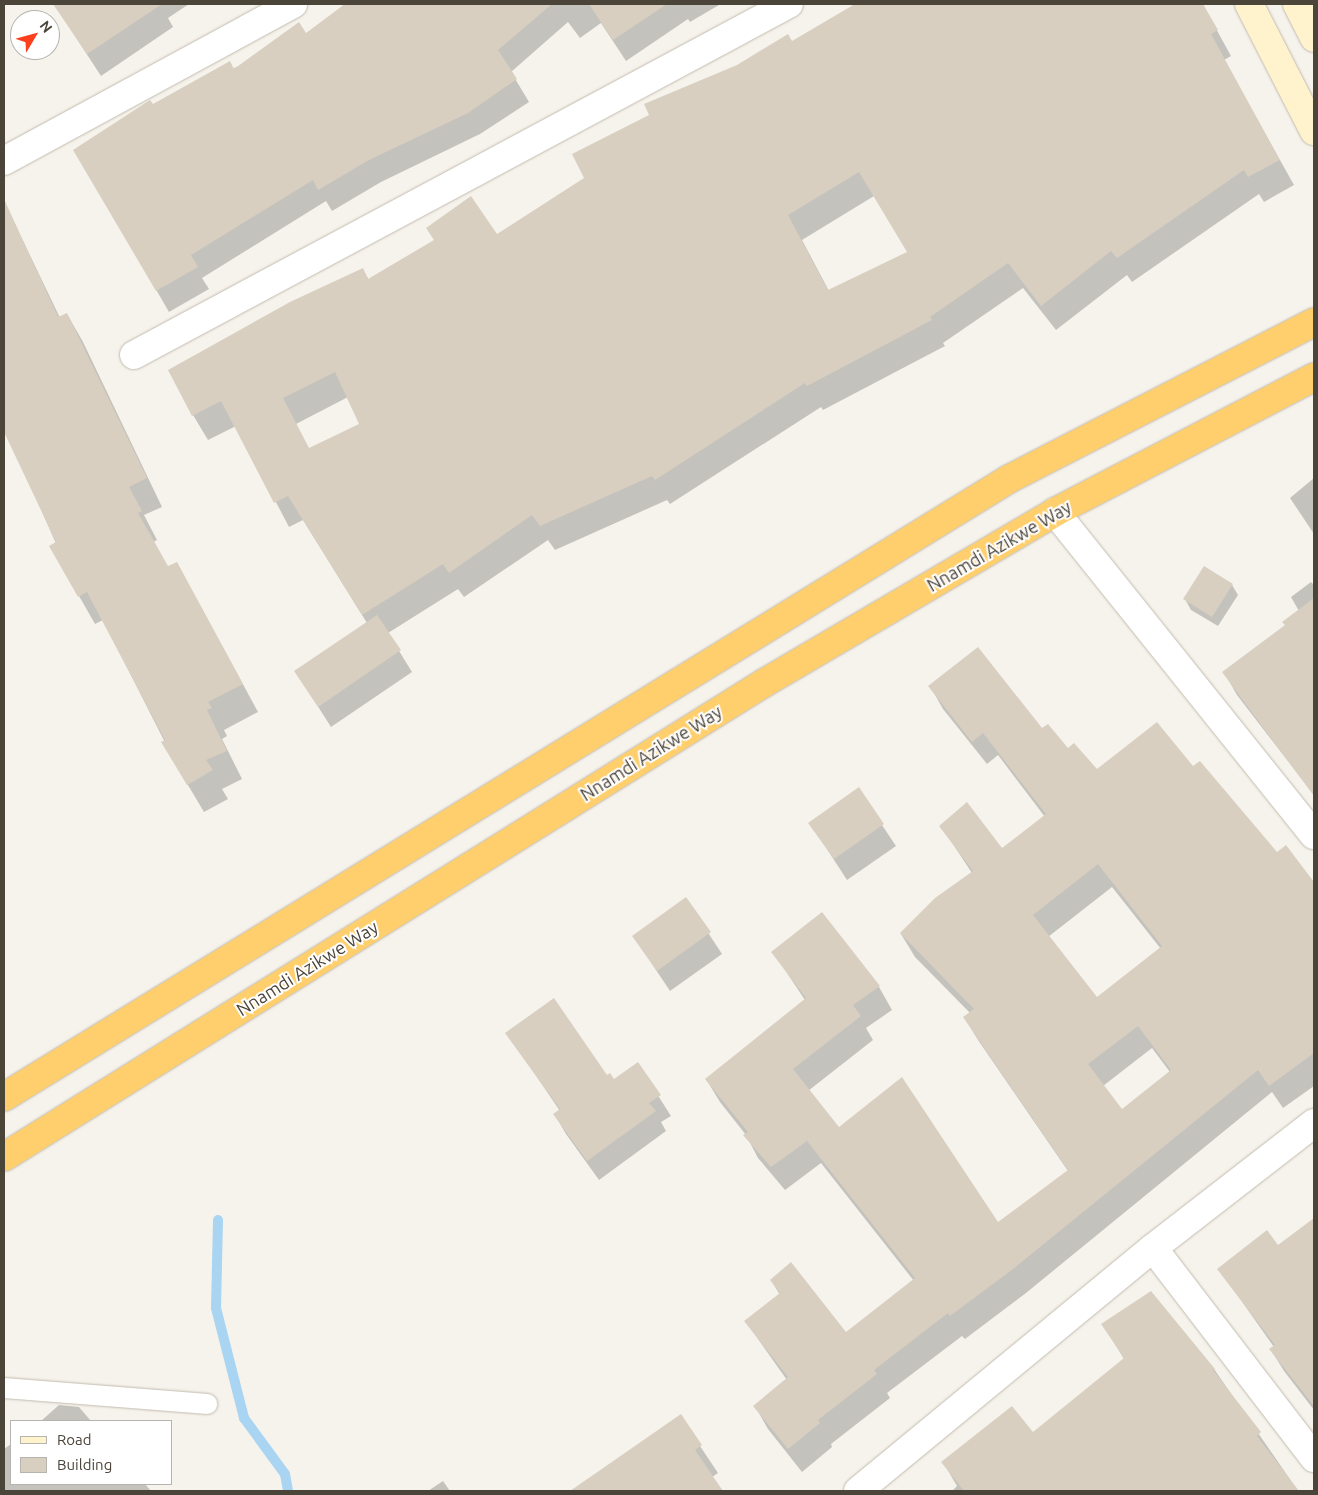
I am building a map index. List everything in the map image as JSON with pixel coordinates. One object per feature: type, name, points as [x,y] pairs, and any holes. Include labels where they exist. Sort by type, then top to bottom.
[{"type":"highway","points":[[4,1097],[1009,479],[1314,322]]},
{"type":"highway","name":"Nnamdi Azikwe Way","points":[[4,1157],[764,683],[1055,512],[1314,377]]},
{"type":"main road","points":[[1249,4],[1314,131]]},
{"type":"main road","points":[[1296,4],[1314,38]]},
{"type":"street","points":[[4,161],[292,4]]},
{"type":"street","points":[[134,355],[789,4]]},
{"type":"street","points":[[1055,512],[1314,835]]},
{"type":"street","points":[[858,1491],[1153,1248],[1314,1123]]},
{"type":"street","points":[[1153,1248],[1314,1458]]},
{"type":"lane","points":[[4,1388],[207,1404]]},
{"type":"building","points":[[53,4],[162,4],[87,54],[60,14],[60,10],[57,10]]},
{"type":"building","points":[[345,4],[552,4],[498,50],[517,79],[468,113],[369,160],[318,190],[313,180],[191,255],[198,267],[156,291],[73,150],[150,100],[153,104],[230,61],[234,69],[299,22],[306,33]]},
{"type":"building","points":[[589,4],[667,4],[613,40]]},
{"type":"building","points":[[855,4],[1203,4],[1218,30],[1211,34],[1280,160],[1248,177],[1244,170],[1117,258],[1111,251],[1041,306],[1008,263],[930,317],[932,320],[807,386],[805,383],[655,480],[652,476],[540,526],[532,515],[449,573],[443,564],[362,615],[288,496],[274,503],[221,401],[192,416],[168,370],[290,302],[363,268],[368,279],[434,240],[426,228],[471,196],[497,234],[584,178],[572,154],[649,115],[644,104],[737,65],[788,34],[792,41]],"holes":[[[859,172],[907,252],[828,290],[788,215]],[[335,372],[359,424],[309,448],[283,398]]]},
{"type":"building","points":[[4,199],[58,317],[67,313],[147,478],[129,487],[142,511],[138,513],[168,566],[177,562],[243,684],[208,702],[212,708],[207,710],[227,751],[206,760],[213,770],[187,785],[161,742],[165,740],[87,592],[78,597],[49,546],[56,542],[4,432]]},
{"type":"building","points":[[1204,566],[1233,584],[1212,617],[1183,599]]},
{"type":"building","points":[[1314,598],[1314,796],[1222,672],[1285,625],[1282,622]]},
{"type":"building","points":[[377,615],[401,650],[318,707],[294,671]]},
{"type":"building","points":[[978,647],[1042,728],[1048,724],[1068,748],[1074,743],[1097,769],[1157,722],[1193,766],[1200,761],[1277,852],[1286,845],[1314,882],[1314,1053],[1269,1086],[1258,1070],[1013,1269],[950,1316],[948,1313],[874,1370],[877,1374],[818,1420],[820,1423],[788,1449],[753,1406],[788,1377],[744,1321],[780,1293],[770,1280],[791,1262],[846,1332],[915,1278],[807,1141],[771,1167],[743,1135],[748,1132],[705,1079],[806,998],[771,952],[822,912],[880,986],[853,1005],[861,1016],[793,1069],[839,1127],[902,1077],[998,1222],[1068,1170],[963,1017],[974,1009],[900,933],[935,898],[973,871],[939,826],[967,802],[1002,848],[1046,814],[983,733],[972,742],[928,686]],"holes":[[[1098,864],[1162,946],[1097,997],[1033,915]],[[1138,1026],[1171,1070],[1122,1109],[1088,1064]]]},
{"type":"building","points":[[859,787],[884,824],[834,859],[808,823]]},
{"type":"building","points":[[686,897],[711,932],[657,971],[632,936]]},
{"type":"building","points":[[554,998],[607,1075],[610,1073],[614,1079],[638,1062],[661,1095],[649,1103],[656,1111],[587,1161],[553,1114],[560,1109],[505,1033]]},
{"type":"building","points":[[1314,1218],[1314,1406],[1269,1349],[1275,1345],[1217,1269],[1267,1230],[1278,1245]]},
{"type":"building","points":[[1151,1291],[1215,1369],[1213,1370],[1261,1432],[1257,1436],[1299,1491],[964,1491],[941,1462],[1012,1406],[1033,1432],[1124,1358],[1101,1324]]},
{"type":"building","points":[[681,1414],[702,1445],[695,1450],[723,1491],[570,1491]]},
{"type":"waterway","points":[[218,1220],[216,1308],[244,1418],[285,1474],[288,1491]]}]
